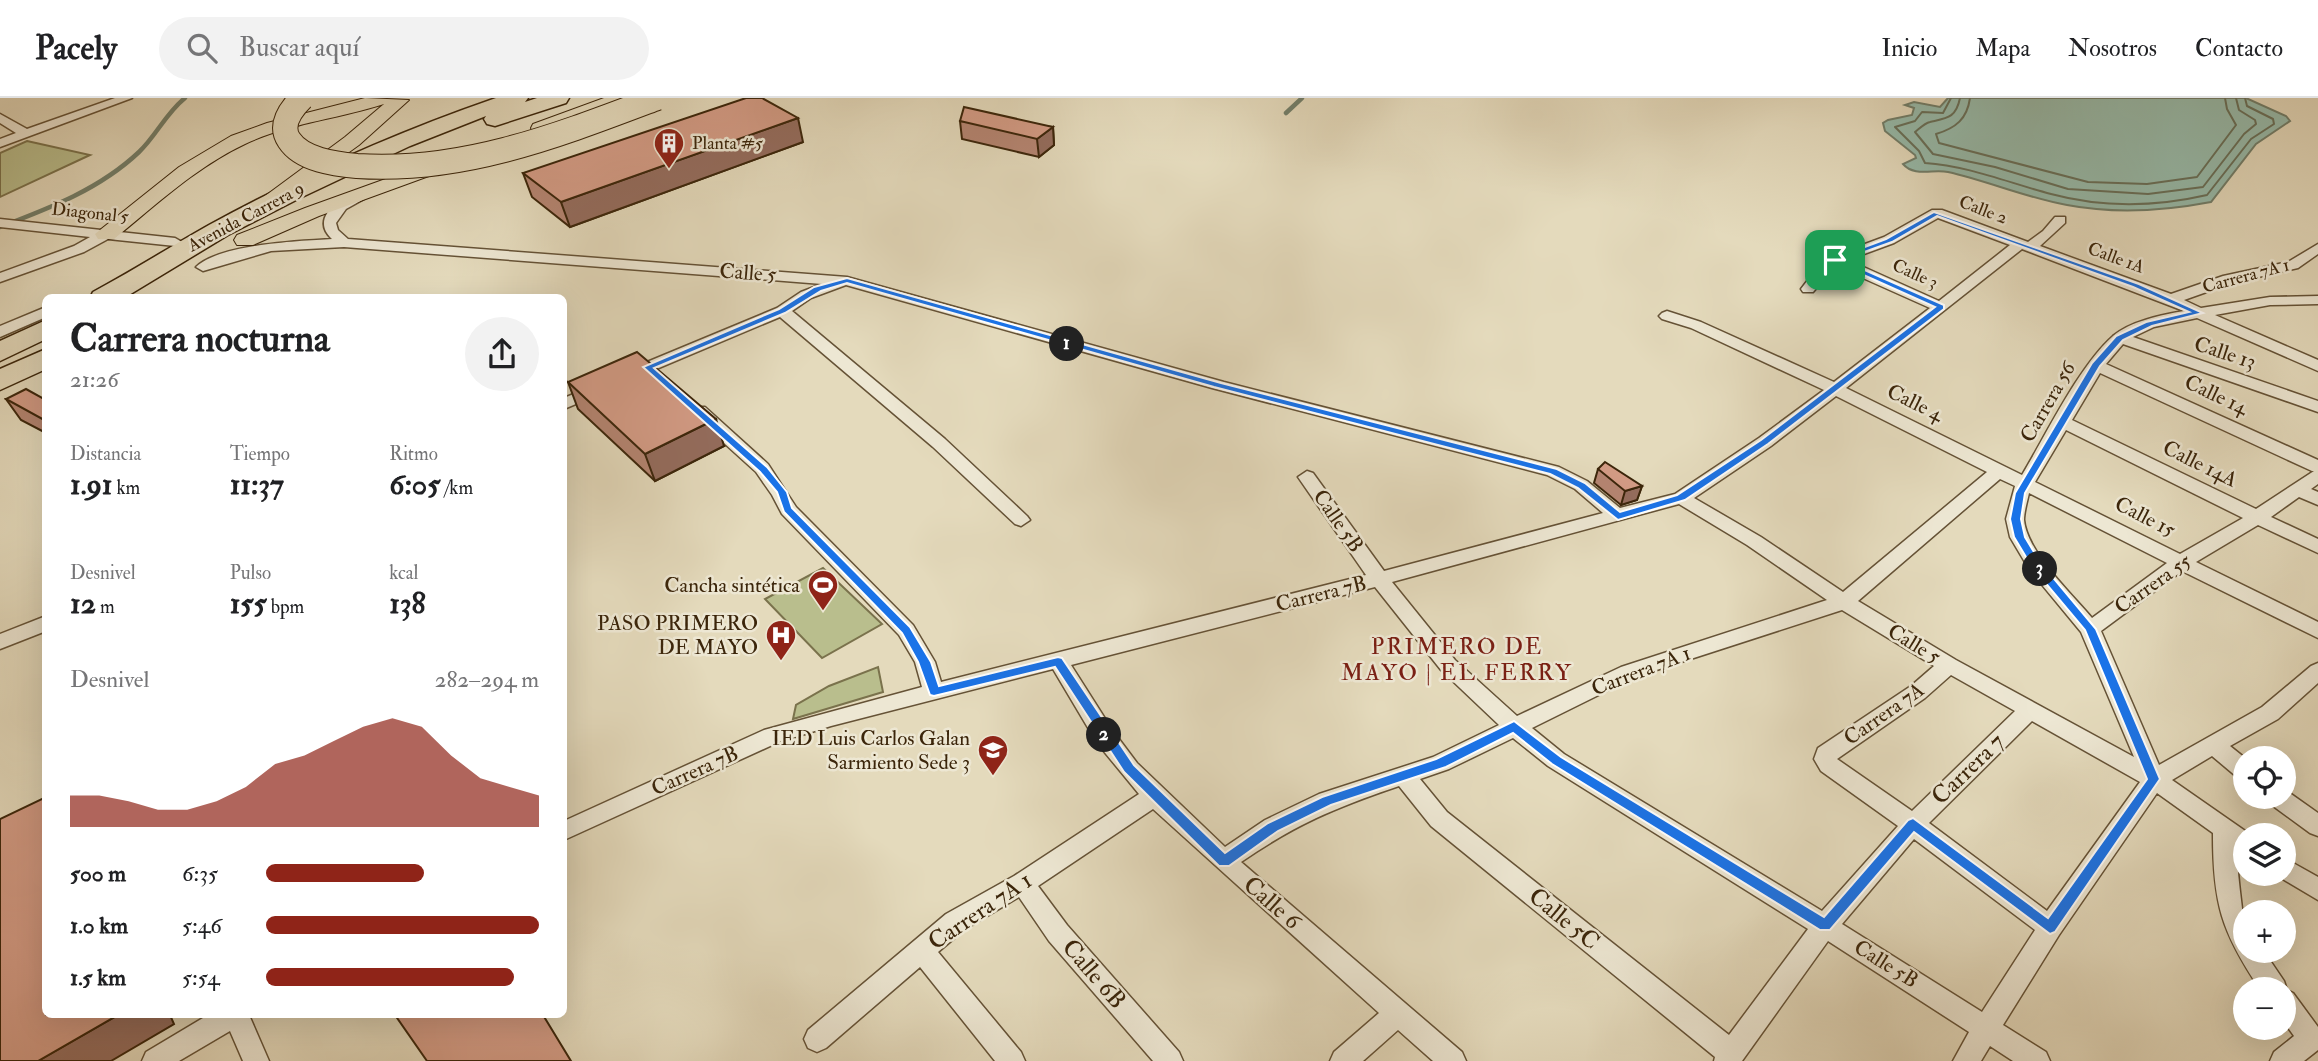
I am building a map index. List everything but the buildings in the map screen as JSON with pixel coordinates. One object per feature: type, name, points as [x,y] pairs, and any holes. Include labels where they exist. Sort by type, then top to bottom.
[{"type":"highway","points":[[302,98],[290,111],[285,125],[287,137],[298,148],[328,161],[393,167],[452,163],[492,156],[562,134],[657,98]]},
{"type":"highway","points":[[403,148],[517,98]]},
{"type":"highway","points":[[403,148],[558,98]]},
{"type":"highway","name":"Avenida Carrera 9","points":[[110,294],[216,232],[320,177],[403,148]]},
{"type":"highway","name":"Avenida Carrera 9","points":[[158,294],[403,148]]},
{"type":"highway","points":[[0,352],[42,330]]},
{"type":"highway","points":[[0,381],[42,359]]},
{"type":"main road","points":[[106,234],[207,157],[228,146],[269,128],[384,98]]},
{"type":"main road","points":[[216,232],[267,201],[363,131],[403,98]]},
{"type":"main road","points":[[245,240],[373,189],[621,98]]},
{"type":"main road","points":[[330,114],[358,118],[364,124],[363,131]]},
{"type":"street","points":[[76,98],[94,109]]},
{"type":"street","points":[[0,143],[126,98]]},
{"type":"street","points":[[0,118],[26,134]]},
{"type":"street","points":[[344,243],[331,231],[329,223],[333,213],[343,204],[373,189]]},
{"type":"street","name":"Calle 2","points":[[1835,260],[1897,237],[1934,214],[2024,246]]},
{"type":"street","name":"Carrera 7B","points":[[567,830],[772,736],[831,718],[1379,579],[1681,498],[1765,442],[1941,307],[2024,246],[2048,234],[2060,220]]},
{"type":"street","name":"Diagonal 5","points":[[5,224],[175,242]]},
{"type":"street","points":[[0,278],[79,248],[106,234]]},
{"type":"street","name":"Calle 5","points":[[202,267],[271,247],[344,243],[847,281],[1192,379],[1553,471],[1581,485],[1618,516]]},
{"type":"street","name":"Calle 1A","points":[[2024,246],[2171,299],[2318,366]]},
{"type":"street","name":"Carrera 7A 1","points":[[2171,299],[2228,279],[2293,265],[2318,248]]},
{"type":"street","points":[[1808,289],[1826,266],[1835,260]]},
{"type":"street","name":"Calle 3","points":[[1835,260],[1941,307]]},
{"type":"street","points":[[567,403],[782,311],[817,289],[847,281]]},
{"type":"street","name":"Carrera 56","points":[[2090,629],[2036,564],[2019,537],[2015,519],[2020,493],[2096,365],[2120,338],[2149,324],[2270,302],[2318,300]]},
{"type":"street","points":[[782,311],[939,443],[1021,520]]},
{"type":"street","points":[[0,332],[42,313]]},
{"type":"street","name":"Calle 4","points":[[1667,316],[1696,325],[1835,389],[2026,483]]},
{"type":"street","name":"Calle 13","points":[[2120,338],[2318,407]]},
{"type":"street","name":"Calle 14","points":[[2096,365],[2318,467]]},
{"type":"street","points":[[648,367],[667,384]]},
{"type":"street","points":[[686,400],[764,469],[782,492],[788,510],[906,630],[925,662],[934,692]]},
{"type":"street","name":"Calle 14A","points":[[2062,422],[2318,547]]},
{"type":"street","name":"Carrera 7A 1","points":[[1224,861],[1273,827],[1327,801],[1441,763],[1628,671],[1844,602],[2000,470]]},
{"type":"street","name":"Carrera 55","points":[[2090,629],[2183,561],[2258,517],[2318,476]]},
{"type":"street","name":"Calle 5B","points":[[1307,478],[1379,579],[1448,665],[1514,726],[1556,760],[2037,1061]]},
{"type":"street","name":"Calle 15","points":[[2026,483],[2318,631]]},
{"type":"street","points":[[2299,490],[2318,499]]},
{"type":"street","name":"Calle 5","points":[[1681,498],[1754,541],[1844,602],[1949,665],[2154,779],[2233,835]]},
{"type":"street","points":[[0,642],[42,625]]},
{"type":"street","points":[[2090,629],[2154,779]]},
{"type":"street","name":"Calle 6","points":[[1058,662],[1105,737],[1154,796],[1452,1061]]},
{"type":"street","name":"Carrera 7A","points":[[1913,824],[1829,765],[1825,759],[1826,754],[1918,692],[1949,665]]},
{"type":"street","points":[[1966,1061],[1989,1029],[2050,927],[2154,779],[2270,713],[2318,671]]},
{"type":"street","name":"Carrera 7","points":[[1729,1057],[1825,926],[1913,824],[1971,764],[2030,710]]},
{"type":"street","points":[[2215,746],[2233,761]]},
{"type":"street","name":"Calle 5C","points":[[1404,776],[1439,819],[1729,1057]]},
{"type":"street","name":"Carrera 7A 1","points":[[817,1039],[955,922],[1022,883],[1154,796]]},
{"type":"street","points":[[2295,809],[2318,826]]},
{"type":"street","points":[[1913,824],[2050,927]]},
{"type":"street","points":[[2225,829],[2225,884],[2233,916]]},
{"type":"street","points":[[2296,876],[2318,890]]},
{"type":"street","name":"Calle 6B","points":[[1022,883],[1058,933],[1170,1061]]},
{"type":"street","points":[[921,950],[1012,1061]]},
{"type":"street","points":[[1343,1061],[1398,1013]]},
{"type":"street","points":[[155,1061],[229,1018]]},
{"type":"street","points":[[235,1018],[256,1061]]},
{"type":"street","points":[[2283,1061],[2311,1039],[2296,1018]]},
{"type":"shaded area","points":[[27,141],[90,155],[0,197],[0,153]]},
{"type":"shaded area","name":"Cancha sintética","points":[[823,568],[882,624],[822,658],[765,599]]},
{"type":"shaded area","points":[[878,667],[883,692],[793,719],[796,705],[829,686]]},
{"type":"water","points":[[1948,98],[2246,98],[2286,116],[2290,121],[2256,144],[2211,202],[2175,208],[2103,210],[2052,202],[1948,172],[1907,168],[1903,164],[1916,158],[1915,155],[1885,131],[1883,123],[1912,115],[1914,108],[1905,105],[1914,102],[1940,107]]},
{"type":"waterway","points":[[0,227],[56,205],[108,177],[139,152],[185,98]]},
{"type":"waterway","points":[[1286,113],[1302,98]]},
{"type":"place","name":"Planta #5","points":[[669,170]]},
{"type":"place","name":"Cancha sintética","points":[[823,612]]},
{"type":"place","name":"PASO PRIMERO DE MAYO","points":[[781,662]]},
{"type":"place","name":"IED Luis Carlos Galan Sarmiento Sede 3","points":[[993,777]]},
{"type":"district","name":"PRIMERO DE MAYO | EL FERRY","points":[[1457,659]]},
{"type":"route","points":[[1937,213],[2171,299],[2198,313],[2149,324],[2120,338],[2096,365],[2020,493],[2015,519],[2019,537],[2036,564],[2090,629],[2154,779],[2050,927],[1913,824],[1825,926],[1556,760],[1514,726],[1441,763],[1327,801],[1273,827],[1224,861],[1129,769],[1105,737],[1058,662],[934,692],[925,662],[906,630],[788,510],[782,492],[764,469],[648,367],[782,311],[817,289],[847,281],[1218,385],[1553,471],[1581,485],[1618,516],[1681,498],[1765,442],[1941,307],[1835,260],[1905,233],[1937,213]]}]
